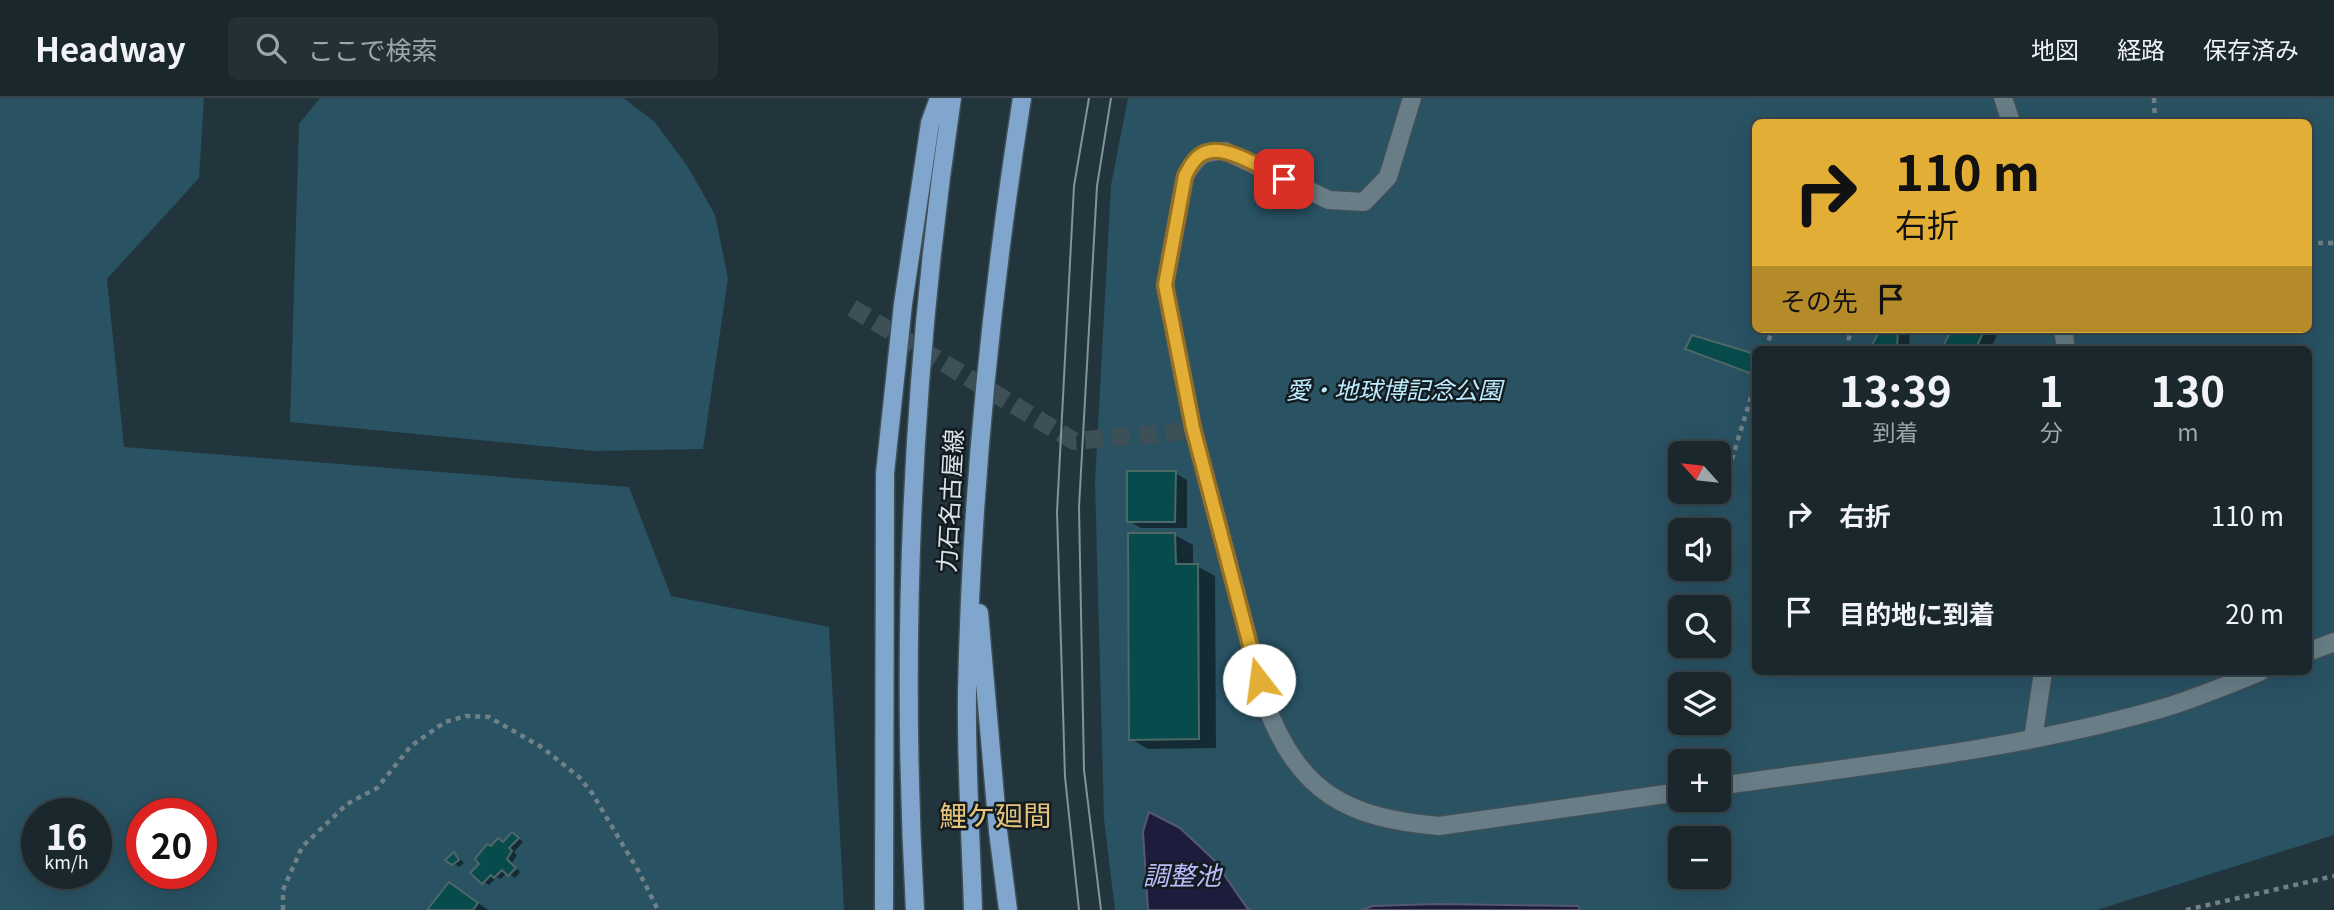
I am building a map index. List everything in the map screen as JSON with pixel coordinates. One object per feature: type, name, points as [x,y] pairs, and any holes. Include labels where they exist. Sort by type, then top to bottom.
[{"type":"main road","points":[[884,910],[885,473],[903,304],[930,123],[939,98]]},
{"type":"main road","name":"力石名古屋線","points":[[915,910],[909,705],[913,521],[923,352],[941,173],[952,98]]},
{"type":"main road","name":"力石名古屋線","points":[[973,910],[967,696],[972,533],[981,412],[1007,191],[1022,98]]},
{"type":"main road","points":[[972,533],[998,831],[1008,910]]},
{"type":"lane","points":[[1412,98],[1388,177],[1364,202],[1328,200],[1225,151],[1207,151],[1194,160],[1185,176],[1165,285],[1193,428],[1266,705],[1277,734],[1294,761],[1322,791],[1361,811],[1400,822],[1439,826],[1668,794]]},
{"type":"lane","points":[[2003,98],[2010,119]]},
{"type":"lane","points":[[2312,650],[2334,642]]},
{"type":"lane","points":[[2033,739],[2043,675]]},
{"type":"lane","points":[[1731,784],[2033,739],[2161,709],[2252,675]]},
{"type":"path","points":[[2153,119],[2154,98]]},
{"type":"path","points":[[2312,243],[2334,243]]},
{"type":"path","points":[[1731,462],[1752,394]]},
{"type":"path","points":[[282,910],[283,890],[302,846],[347,804],[377,788],[411,746],[445,722],[466,716],[489,718],[543,748],[579,777],[592,793],[639,872],[658,910]]},
{"type":"path","points":[[2186,910],[2334,876]]},
{"type":"green space","points":[[0,98],[204,98],[199,178],[107,279],[124,447],[629,487],[671,596],[829,627],[844,910],[0,910]]},
{"type":"green space","points":[[320,98],[623,98],[654,121],[688,167],[715,215],[728,278],[703,449],[594,451],[290,422],[299,124]]},
{"type":"green space","name":"愛・地球博記念公園","points":[[1128,98],[2334,98],[2334,835],[2097,910],[1115,910],[1104,819],[1095,482],[1111,185]]},
{"type":"water","name":"調整池","points":[[1149,812],[1180,828],[1214,860],[1251,910],[1148,910],[1143,832]]},
{"type":"water","points":[[1373,906],[1578,906],[1580,910],[1361,910]]},
{"type":"building","points":[[1879,333],[1898,333],[1897,346],[1871,346]]},
{"type":"building","points":[[1950,333],[1983,333],[1977,346],[1943,346]]},
{"type":"building","points":[[1692,335],[1752,353],[1752,374],[1685,349]]},
{"type":"building","points":[[1127,471],[1176,471],[1175,522],[1127,522]]},
{"type":"building","points":[[1128,533],[1175,533],[1176,564],[1198,564],[1199,739],[1129,740]]},
{"type":"building","points":[[512,832],[519,838],[509,848],[512,851],[507,859],[516,868],[508,876],[502,870],[494,878],[491,875],[482,884],[470,873],[479,864],[475,859],[487,844],[491,846],[498,838],[503,842]]},
{"type":"building","points":[[454,852],[459,860],[452,865],[445,860]]},
{"type":"building","points":[[449,882],[478,903],[473,910],[427,910]]},
{"type":"tunnel","points":[[852,308],[1074,441],[1170,433],[1193,428]]},
{"type":"tram line","points":[[1079,910],[1065,777],[1057,512],[1074,186],[1089,98]]},
{"type":"tram line","points":[[1101,910],[1084,770],[1079,507],[1097,186],[1111,98]]},
{"type":"district","name":"鯉ケ廻間","points":[[995,816]]},
{"type":"route","points":[[1259,680],[1193,428],[1165,285],[1185,176],[1194,160],[1207,151],[1225,151],[1284,179]]}]
